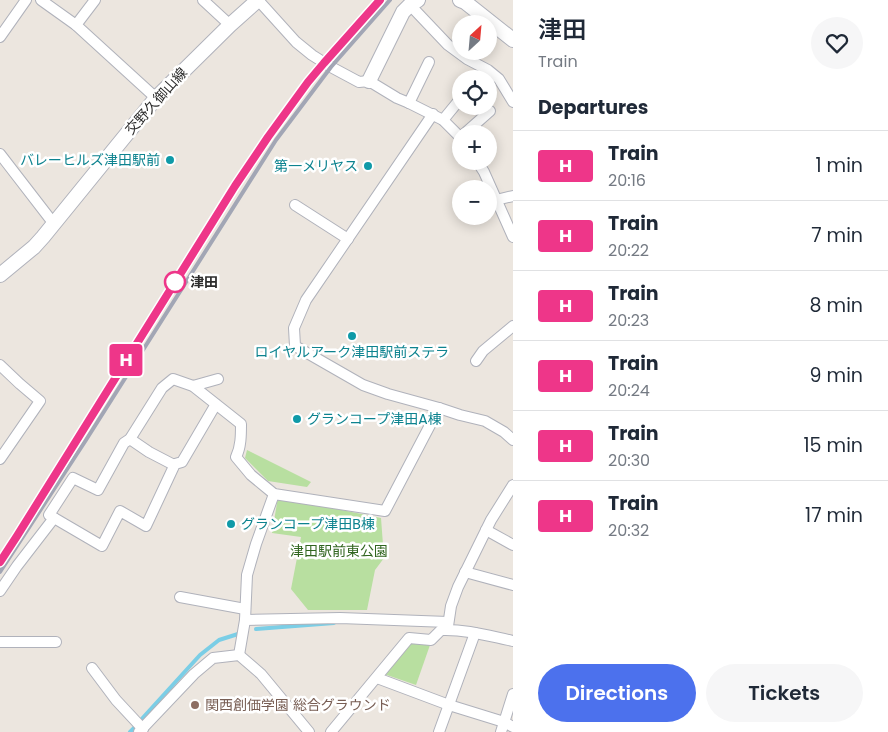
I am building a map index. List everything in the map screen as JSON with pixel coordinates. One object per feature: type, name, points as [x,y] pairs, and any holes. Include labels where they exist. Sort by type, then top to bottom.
[{"type":"main road","name":"交野久御山線","points":[[0,275],[34,247],[156,98],[258,0]]},
{"type":"main road","points":[[460,0],[513,40]]},
{"type":"main road","points":[[369,81],[403,12],[414,2]]},
{"type":"street","points":[[0,36],[26,0]]},
{"type":"street","points":[[41,0],[76,26],[156,98]]},
{"type":"street","points":[[76,26],[95,0]]},
{"type":"street","points":[[203,0],[230,25]]},
{"type":"street","points":[[258,0],[296,42],[312,55],[359,82],[369,81],[397,98],[433,114],[452,128]]},
{"type":"street","points":[[414,2],[448,45],[467,60],[488,70],[499,79],[513,102]]},
{"type":"street","points":[[409,103],[429,62]]},
{"type":"street","points":[[443,120],[452,109]]},
{"type":"street","points":[[433,114],[306,300],[294,328],[295,346],[363,385],[460,415],[484,420],[513,440]]},
{"type":"street","points":[[474,125],[486,115]]},
{"type":"street","points":[[0,154],[54,224]]},
{"type":"street","points":[[497,200],[513,196]]},
{"type":"street","points":[[497,202],[513,238]]},
{"type":"street","points":[[295,205],[348,239]]},
{"type":"street","points":[[476,361],[483,350],[513,326]]},
{"type":"street","points":[[0,365],[40,401],[0,459]]},
{"type":"street","points":[[193,386],[218,378]]},
{"type":"street","points":[[216,404],[182,462],[174,465],[146,526],[120,511],[102,546],[49,515],[73,478],[98,490],[124,443],[130,439],[162,388],[174,379],[193,386],[216,404],[241,424],[239,450],[236,457],[251,475],[274,494],[385,511],[439,408]]},
{"type":"street","points":[[130,439],[149,452],[174,465]]},
{"type":"street","points":[[331,732],[410,638],[431,640],[448,626],[451,606],[458,587],[491,520],[513,485]]},
{"type":"street","points":[[239,655],[245,614],[247,575],[274,494]]},
{"type":"street","points":[[0,591],[54,518]]},
{"type":"street","points":[[486,530],[513,545]]},
{"type":"street","points":[[465,572],[513,585]]},
{"type":"street","points":[[180,597],[245,614],[340,618],[448,626],[513,641]]},
{"type":"street","points":[[439,732],[475,633]]},
{"type":"street","points":[[0,642],[56,642]]},
{"type":"street","points":[[92,668],[141,730],[194,674],[213,658],[239,655],[261,674],[309,732]]},
{"type":"street","points":[[377,678],[506,727],[513,694]]},
{"type":"green space","points":[[247,450],[311,482],[307,487],[268,481],[245,458]]},
{"type":"green space","name":"津田駅前東公園","points":[[278,497],[381,518],[384,558],[375,570],[367,610],[308,610],[291,589],[301,537],[272,533]]},
{"type":"green space","points":[[410,642],[430,645],[416,685],[384,674]]},
{"type":"waterway","points":[[256,629],[334,623]]},
{"type":"waterway","points":[[139,722],[200,655],[219,640],[238,634]]},
{"type":"waterway","points":[[130,732],[137,725]]},
{"type":"railway","points":[[60,467],[235,186],[268,137],[316,72],[380,0]]},
{"type":"railway","points":[[0,572],[276,140],[331,67],[390,0]]},
{"type":"train","name":"H","points":[[0,562],[235,186],[268,137],[316,72],[380,0]]},
{"type":"place","name":"バレーヒルズ津田駅前","points":[[170,160]]},
{"type":"place","name":"第一メリヤス","points":[[368,166]]},
{"type":"place","name":"津田","points":[[175,282]]},
{"type":"place","name":"ロイヤルアーク津田駅前ステラ","points":[[352,336]]},
{"type":"place","name":"グランコープ津田A棟","points":[[297,419]]},
{"type":"place","name":"グランコープ津田B棟","points":[[231,524]]},
{"type":"place","name":"関西創価学園 総合グラウンド","points":[[195,705]]}]
